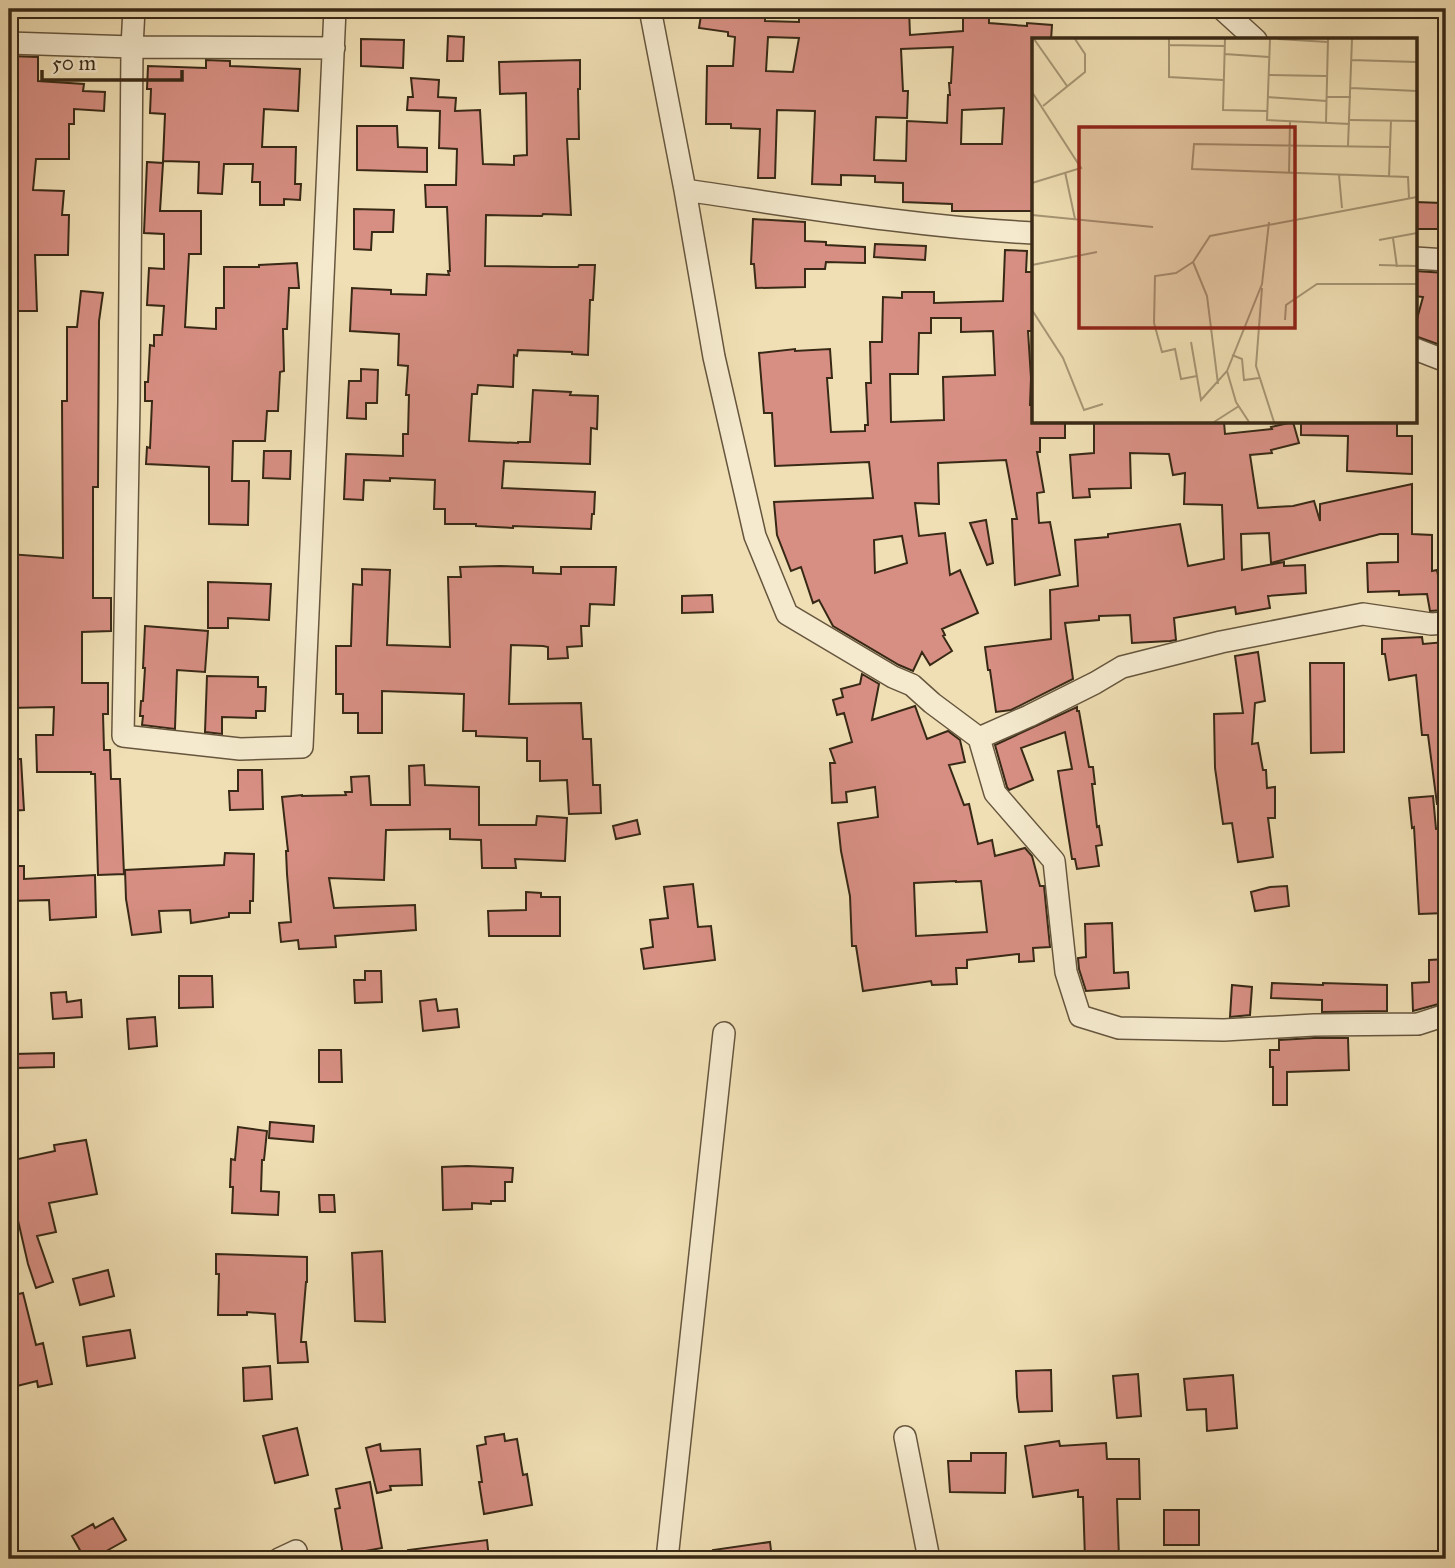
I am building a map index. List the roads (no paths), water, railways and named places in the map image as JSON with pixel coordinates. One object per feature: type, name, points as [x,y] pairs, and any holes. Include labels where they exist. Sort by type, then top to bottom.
[{"type":"street","points":[[134,9],[123,736],[240,749],[302,747],[335,9]]},
{"type":"street","points":[[650,9],[714,357],[755,536],[787,614],[893,677],[912,685],[979,738],[995,793],[1054,862],[1066,972],[1080,1016],[1119,1028],[1224,1030],[1418,1024],[1446,1015]]},
{"type":"street","points":[[1222,9],[1254,38]]},
{"type":"street","points":[[9,43],[132,47],[334,48]]},
{"type":"street","points":[[685,190],[845,214],[1032,233]]},
{"type":"street","points":[[1416,258],[1446,260]]},
{"type":"street","points":[[1416,349],[1446,361]]},
{"type":"street","points":[[979,738],[1029,716],[1122,667],[1221,642],[1363,614],[1431,624],[1446,623]]},
{"type":"street","points":[[667,1559],[724,1033]]},
{"type":"street","points":[[905,1437],[929,1559]]},
{"type":"street","points":[[279,1559],[296,1551],[298,1559]]}]
